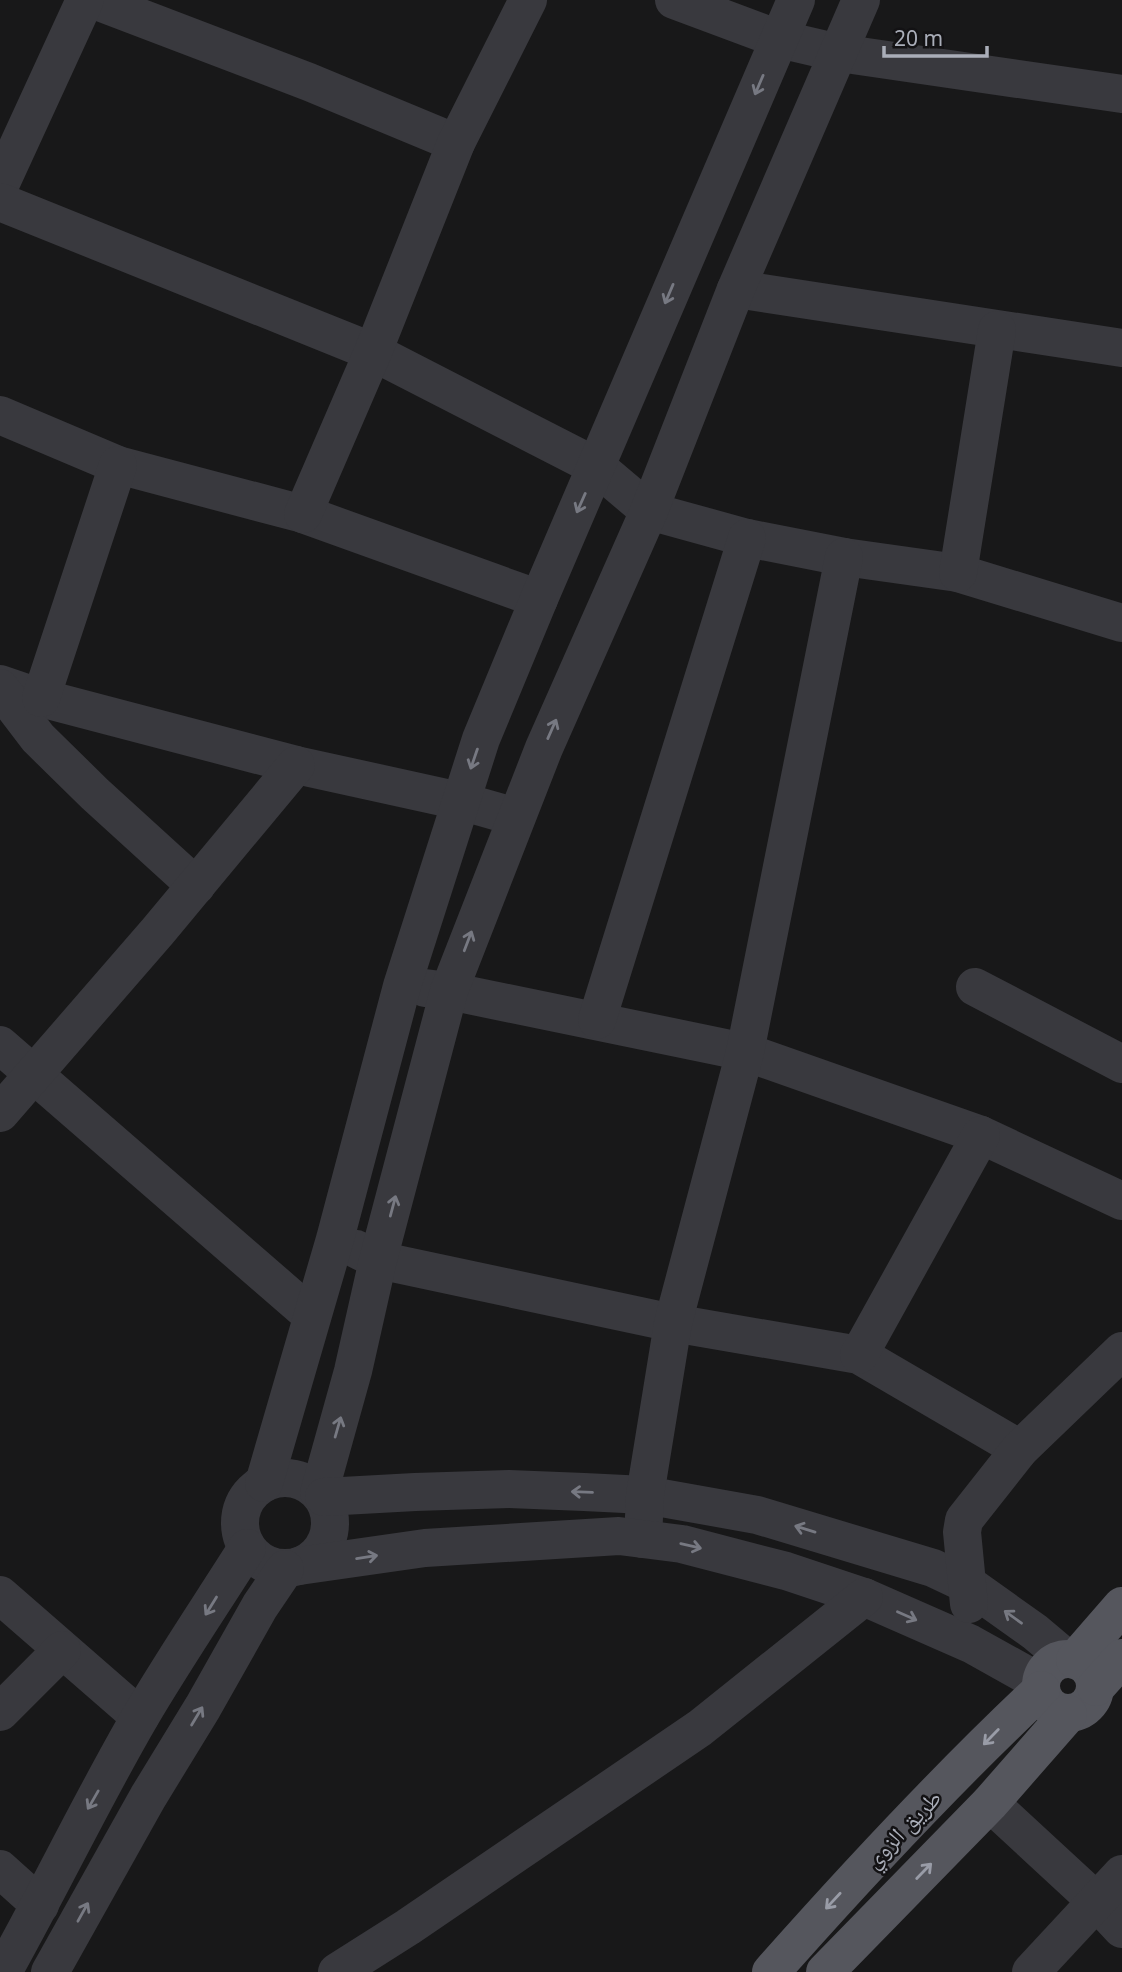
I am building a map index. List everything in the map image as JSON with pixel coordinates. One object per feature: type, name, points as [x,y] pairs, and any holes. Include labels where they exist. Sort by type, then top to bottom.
[{"type":"main road","name":"طريق الزوي","points":[[825,1972],[990,1803],[1065,1682],[1122,1606]]},
{"type":"main road","name":"طريق الزوي","points":[[771,1972],[843,1891],[998,1731],[1065,1682],[1122,1658]]},
{"type":"street","points":[[0,185],[85,0]]},
{"type":"street","points":[[94,0],[309,82],[456,143]]},
{"type":"street","points":[[303,514],[373,352],[456,143],[527,0]]},
{"type":"street","points":[[674,0],[759,22],[839,53],[1122,94]]},
{"type":"street","points":[[264,1483],[335,1239],[402,986],[481,739],[597,467],[759,22],[796,0]]},
{"type":"street","points":[[322,1495],[378,1260],[449,991],[544,748],[649,511],[736,289],[861,0]]},
{"type":"street","points":[[0,202],[373,352],[597,467],[649,511],[747,538],[844,557],[958,573],[1122,623]]},
{"type":"street","points":[[736,289],[1122,348]]},
{"type":"street","points":[[958,573],[997,330]]},
{"type":"street","points":[[0,415],[118,465],[303,514],[539,598]]},
{"type":"street","points":[[41,698],[118,465]]},
{"type":"street","points":[[597,1020],[747,538]]},
{"type":"street","points":[[643,1539],[645,1495],[673,1323],[746,1052],[844,557]]},
{"type":"street","points":[[0,686],[296,765],[460,801],[516,817]]},
{"type":"street","points":[[0,686],[38,738],[196,886]]},
{"type":"street","points":[[0,1113],[196,886],[296,765]]},
{"type":"street","points":[[402,986],[449,991],[746,1052],[981,1135],[1122,1201]]},
{"type":"street","points":[[975,987],[1122,1064]]},
{"type":"street","points":[[0,1045],[312,1316]]},
{"type":"street","points":[[859,1356],[981,1135]]},
{"type":"street","points":[[335,1239],[378,1260],[673,1323],[859,1356],[1020,1449]]},
{"type":"street","points":[[971,1644],[969,1585],[962,1532],[964,1520],[1020,1449],[1122,1351]]},
{"type":"street","points":[[50,1972],[260,1606],[292,1568],[313,1560],[329,1535],[331,1520],[322,1495],[308,1483],[293,1478],[278,1478],[264,1483],[252,1492],[243,1504],[240,1519],[241,1534],[247,1548],[257,1559],[270,1566],[292,1568],[425,1548],[619,1536],[682,1544],[760,1564],[864,1597],[1065,1682]]},
{"type":"street","points":[[322,1495],[509,1489],[645,1495],[757,1515],[933,1568],[969,1585],[1035,1632],[1065,1682]]},
{"type":"street","points":[[3,1972],[85,1814],[140,1717],[247,1548]]},
{"type":"street","points":[[0,1595],[140,1717]]},
{"type":"street","points":[[337,1972],[700,1728],[864,1597]]},
{"type":"street","points":[[0,1712],[62,1650]]},
{"type":"street","points":[[990,1803],[1122,1928]]},
{"type":"street","points":[[0,1869],[40,1905]]},
{"type":"street","points":[[1031,1972],[1122,1874]]}]
